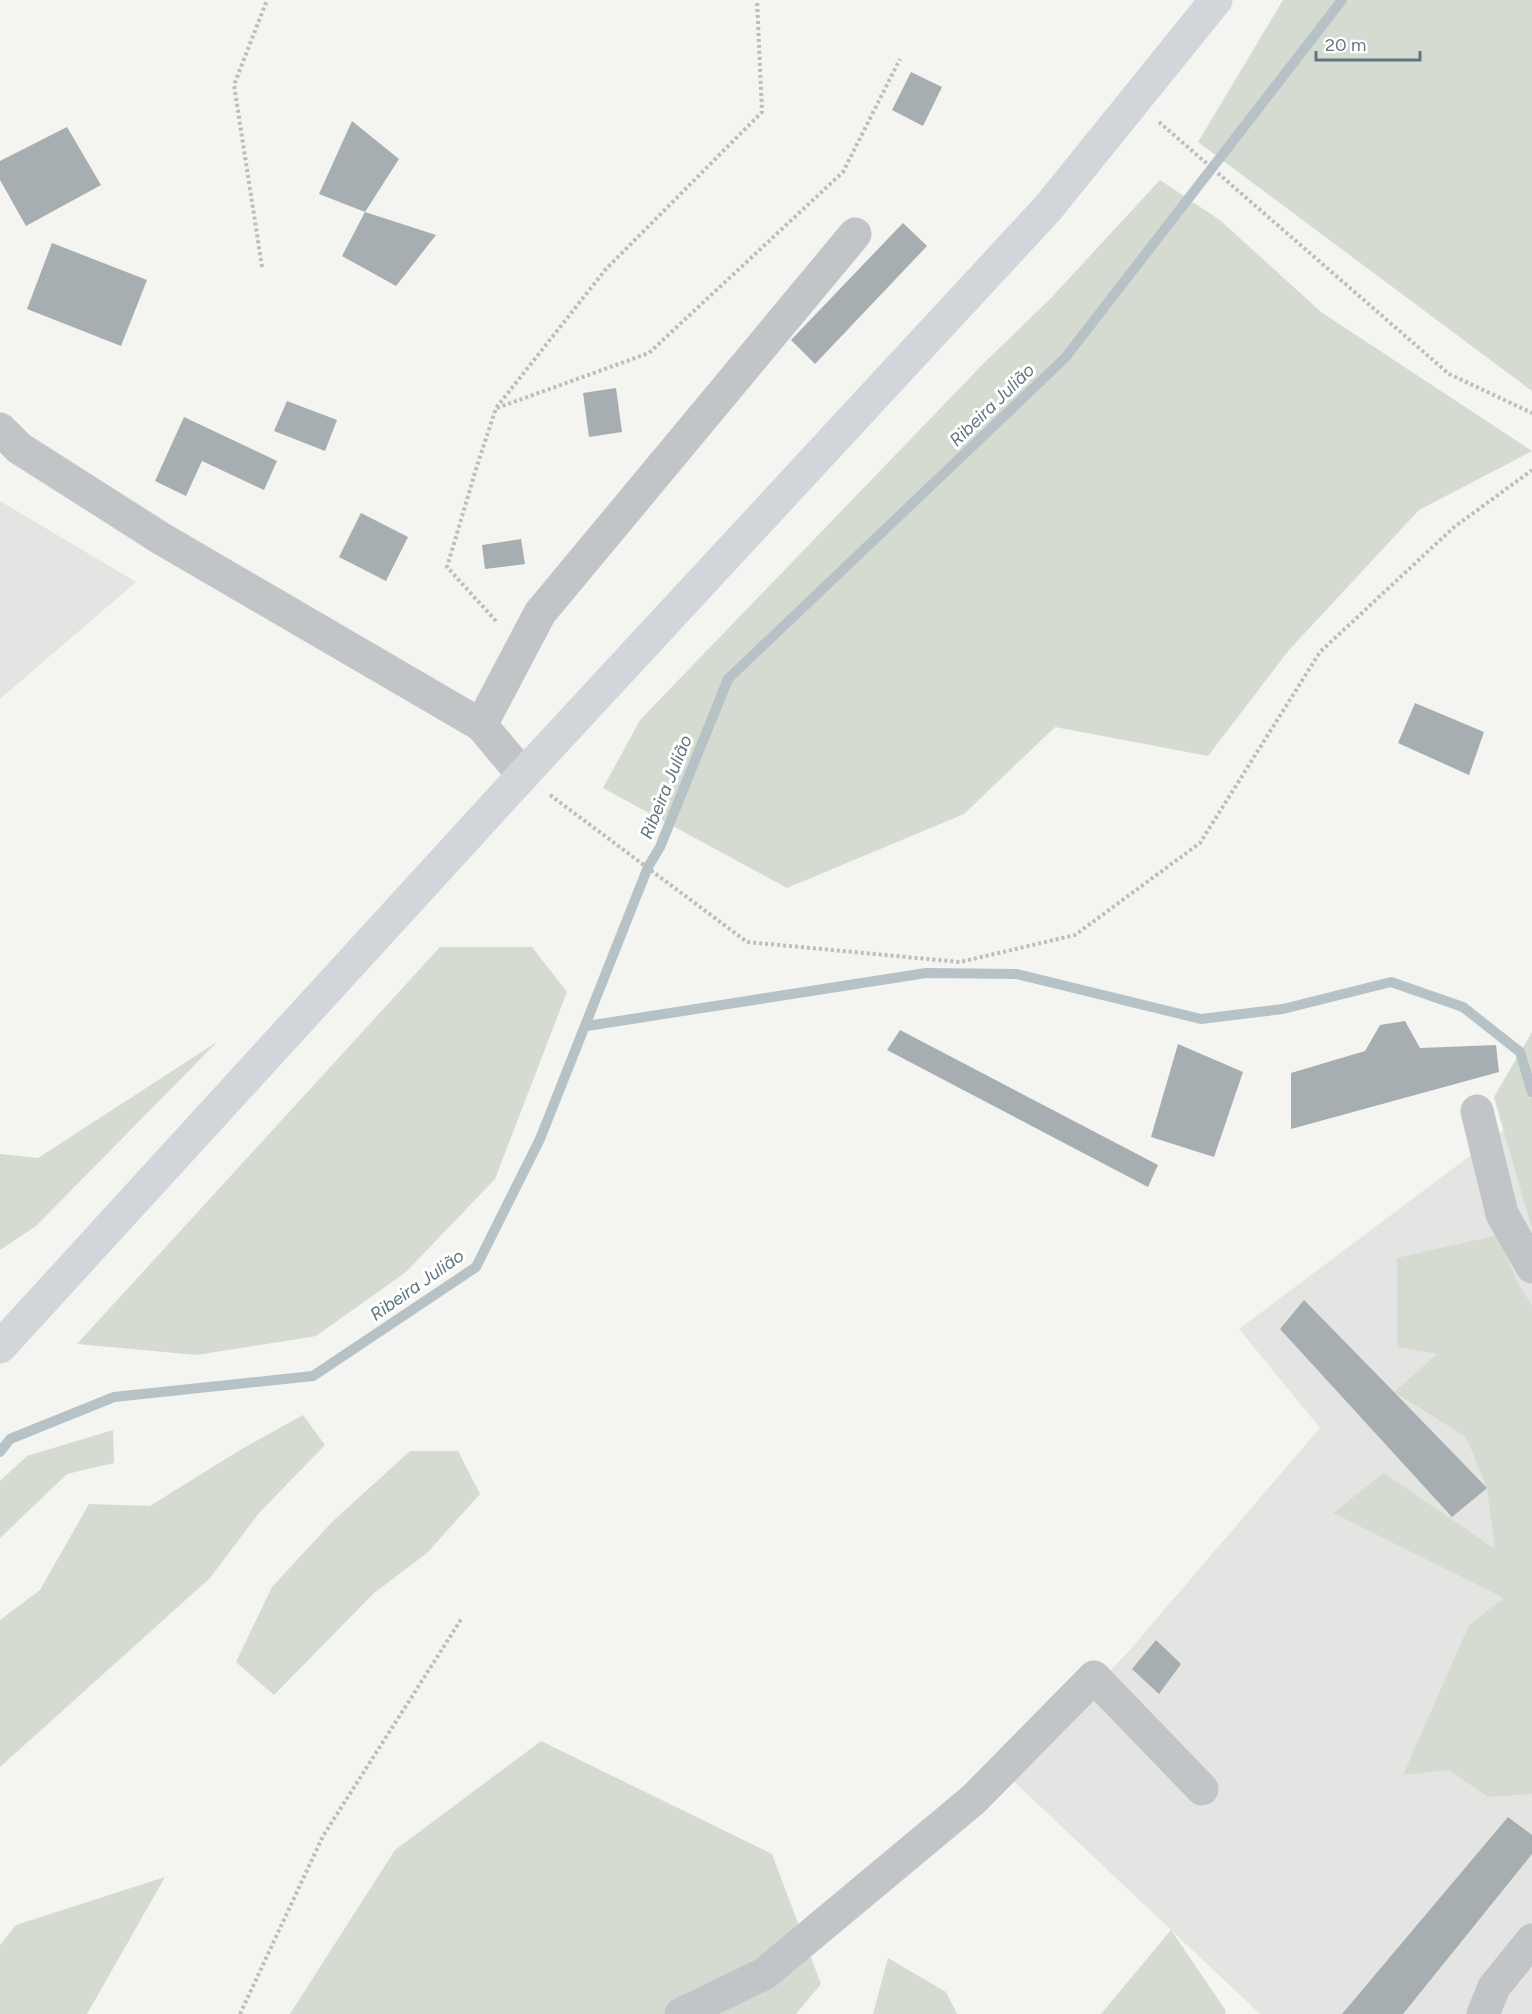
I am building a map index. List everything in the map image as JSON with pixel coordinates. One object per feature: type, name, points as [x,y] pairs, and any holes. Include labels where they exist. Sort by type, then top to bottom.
[{"type":"main road","points":[[0,1346],[523,775],[1048,208],[1216,0]]},
{"type":"lane","points":[[481,725],[540,613],[855,234]]},
{"type":"lane","points":[[0,429],[19,448],[162,539],[481,725],[523,775]]},
{"type":"lane","points":[[1478,1111],[1502,1214],[1532,1268]]},
{"type":"lane","points":[[681,2014],[764,1974],[974,1799],[1094,1677],[1202,1789]]},
{"type":"lane","points":[[1483,2014],[1494,1987],[1532,1940]]},
{"type":"path","points":[[262,267],[234,85],[267,0]]},
{"type":"path","points":[[522,649],[447,567],[496,408],[606,269],[762,112],[757,0]]},
{"type":"path","points":[[496,408],[649,353],[843,172],[900,58]]},
{"type":"path","points":[[1135,100],[1449,374],[1532,413]]},
{"type":"path","points":[[523,775],[747,942],[960,962],[1075,935],[1200,843],[1320,652],[1454,528],[1532,470]]},
{"type":"path","points":[[240,2014],[323,1836],[462,1618]]},
{"type":"shaded area","points":[[1283,0],[1532,0],[1532,391],[1198,142]]},
{"type":"shaded area","points":[[1160,180],[1221,221],[1321,312],[1532,451],[1419,510],[1289,650],[1208,756],[1055,727],[964,814],[787,888],[603,788],[640,720],[984,363],[1051,298]]},
{"type":"shaded area","points":[[0,501],[136,582],[0,699]]},
{"type":"shaded area","points":[[440,947],[532,947],[567,992],[495,1179],[406,1272],[316,1336],[197,1355],[77,1344]]},
{"type":"shaded area","points":[[1532,1032],[1532,1229],[1494,1097]]},
{"type":"shaded area","points":[[217,1042],[36,1226],[0,1250],[0,1154],[38,1158]]},
{"type":"shaded area","points":[[1507,1128],[1532,1155],[1532,2014],[1260,2014],[1008,1776],[1128,1652],[1320,1428],[1239,1329]]},
{"type":"shaded area","points":[[1497,1235],[1519,1285],[1532,1305],[1532,1794],[1488,1797],[1449,1770],[1403,1775],[1469,1625],[1504,1598],[1333,1513],[1384,1473],[1495,1549],[1487,1488],[1466,1437],[1394,1392],[1437,1354],[1397,1347],[1397,1258]]},
{"type":"shaded area","points":[[303,1415],[325,1445],[259,1513],[210,1578],[0,1767],[0,1620],[40,1590],[89,1504],[150,1506],[240,1450]]},
{"type":"shaded area","points":[[113,1430],[114,1463],[67,1474],[0,1538],[0,1481],[27,1456]]},
{"type":"shaded area","points":[[410,1451],[458,1451],[480,1494],[427,1553],[374,1593],[274,1695],[236,1662],[272,1587],[332,1522]]},
{"type":"shaded area","points":[[541,1741],[772,1854],[821,1984],[796,2014],[290,2014],[395,1850]]},
{"type":"shaded area","points":[[165,1877],[87,2014],[0,2014],[0,1945],[16,1925]]},
{"type":"shaded area","points":[[1171,1930],[1226,2011],[1225,2014],[1101,2014]]},
{"type":"shaded area","points":[[888,1958],[946,1992],[957,2014],[873,2014]]},
{"type":"building","points":[[911,72],[942,87],[923,126],[892,110]]},
{"type":"building","points":[[352,121],[399,159],[365,212],[319,194]]},
{"type":"building","points":[[67,127],[101,185],[26,226],[0,180],[0,161]]},
{"type":"building","points":[[365,212],[436,235],[396,286],[342,256]]},
{"type":"building","points":[[903,223],[927,246],[815,364],[791,340]]},
{"type":"building","points":[[52,243],[147,280],[121,346],[27,309]]},
{"type":"building","points":[[616,388],[622,432],[589,437],[583,393]]},
{"type":"building","points":[[287,401],[337,420],[325,451],[274,431]]},
{"type":"building","points":[[184,417],[277,461],[264,490],[202,461],[186,496],[155,481]]},
{"type":"building","points":[[361,513],[408,537],[386,581],[339,557]]},
{"type":"building","points":[[521,539],[525,564],[485,569],[482,545]]},
{"type":"building","points":[[1415,703],[1484,732],[1469,775],[1398,743]]},
{"type":"building","points":[[1405,1021],[1420,1048],[1496,1045],[1499,1072],[1291,1129],[1291,1073],[1365,1051],[1380,1025]]},
{"type":"building","points":[[900,1030],[1158,1165],[1148,1187],[887,1050]]},
{"type":"building","points":[[1178,1044],[1243,1072],[1214,1157],[1151,1137]]},
{"type":"building","points":[[1304,1300],[1487,1488],[1452,1517],[1280,1329]]},
{"type":"building","points":[[1156,1640],[1181,1664],[1159,1694],[1132,1669]]},
{"type":"building","points":[[1508,1817],[1532,1835],[1532,1854],[1403,2014],[1342,2014]]},
{"type":"waterway","name":"Ribeira Julião","points":[[0,1452],[10,1439],[114,1397],[313,1376],[476,1267],[540,1139],[648,867],[660,847],[728,679],[1065,358],[1342,0]]},
{"type":"waterway","points":[[587,1026],[926,973],[1017,974],[1201,1019],[1283,1009],[1391,982],[1463,1007],[1520,1052],[1532,1092]]}]
